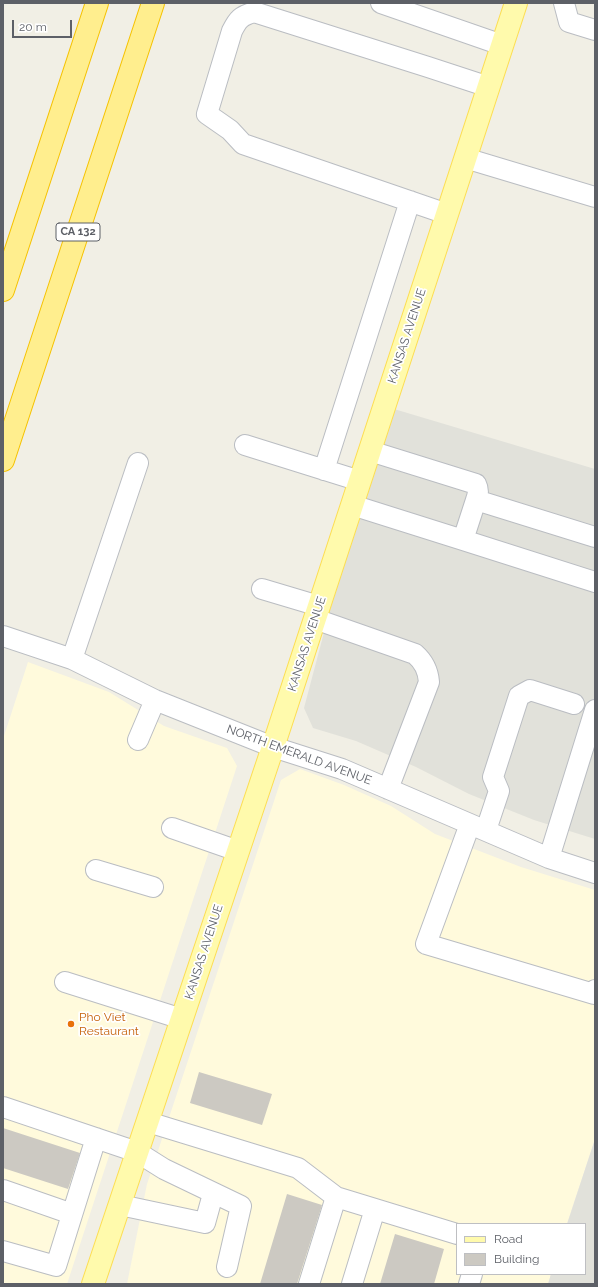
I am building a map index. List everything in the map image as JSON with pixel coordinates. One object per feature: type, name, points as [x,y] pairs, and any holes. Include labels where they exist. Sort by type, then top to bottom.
[{"type":"highway","points":[[3,290],[97,3]]},
{"type":"highway","name":"CA 132","points":[[3,460],[152,3]]},
{"type":"main road","name":"KANSAS AVENUE","points":[[93,1284],[273,747],[516,3]]},
{"type":"street","points":[[381,3],[502,45]]},
{"type":"street","points":[[564,3],[569,22],[595,30]]},
{"type":"street","points":[[447,214],[243,144],[230,130],[207,114],[232,31],[237,21],[244,15],[254,12],[489,87]]},
{"type":"street","points":[[465,158],[595,197]]},
{"type":"street","points":[[324,470],[410,201]]},
{"type":"street","points":[[245,445],[360,481]]},
{"type":"street","points":[[370,451],[476,484],[478,487],[478,493],[463,540]]},
{"type":"street","points":[[72,659],[138,463]]},
{"type":"street","points":[[476,500],[595,537]]},
{"type":"street","points":[[352,505],[595,582]]},
{"type":"street","points":[[262,589],[415,654],[422,661],[428,672],[429,682],[388,789]]},
{"type":"street","name":"NORTH EMERALD AVENUE","points":[[3,636],[72,659],[155,700],[273,747],[342,769],[549,858],[595,873]]},
{"type":"street","points":[[574,704],[530,690],[519,696],[493,778],[499,791],[478,827],[426,944],[594,994],[595,990]]},
{"type":"street","points":[[138,740],[155,700]]},
{"type":"street","points":[[549,858],[595,710]]},
{"type":"street","points":[[172,828],[238,851]]},
{"type":"street","points":[[96,870],[153,887]]},
{"type":"street","points":[[65,982],[182,1020]]},
{"type":"street","points":[[3,1107],[137,1152],[164,1169],[213,1194],[241,1206],[227,1267]]},
{"type":"street","points":[[148,1122],[298,1168],[336,1197],[456,1234]]},
{"type":"street","points":[[3,1251],[56,1266],[96,1138]]},
{"type":"street","points":[[3,1190],[72,1214]]},
{"type":"street","points":[[120,1204],[205,1222],[213,1194]]},
{"type":"street","points":[[309,1284],[336,1197]]},
{"type":"street","points":[[352,1284],[375,1209]]},
{"type":"shaded area","points":[[384,406],[595,469],[595,839],[534,820],[469,794],[416,767],[356,741],[313,728],[304,708]]},
{"type":"shaded area","points":[[28,662],[109,692],[164,726],[227,748],[237,766],[67,1284],[3,1284],[3,739]]},
{"type":"shaded area","points":[[300,769],[344,785],[391,806],[435,834],[521,867],[595,890],[595,1139],[567,1223],[456,1223],[456,1275],[551,1275],[548,1284],[127,1284],[147,1184],[281,780]]},
{"type":"shaded area","points":[[595,1139],[595,1284],[548,1284],[551,1275],[586,1275],[586,1223],[567,1223]]},
{"type":"building","points":[[199,1072],[272,1094],[262,1125],[190,1103]]},
{"type":"building","points":[[3,1128],[80,1153],[68,1189],[3,1168]]},
{"type":"building","points":[[287,1194],[322,1205],[297,1284],[260,1284]]},
{"type":"building","points":[[395,1234],[444,1249],[434,1284],[380,1284]]},
{"type":"place","name":"Pho Viet Restaurant","points":[[71,1024]]}]
